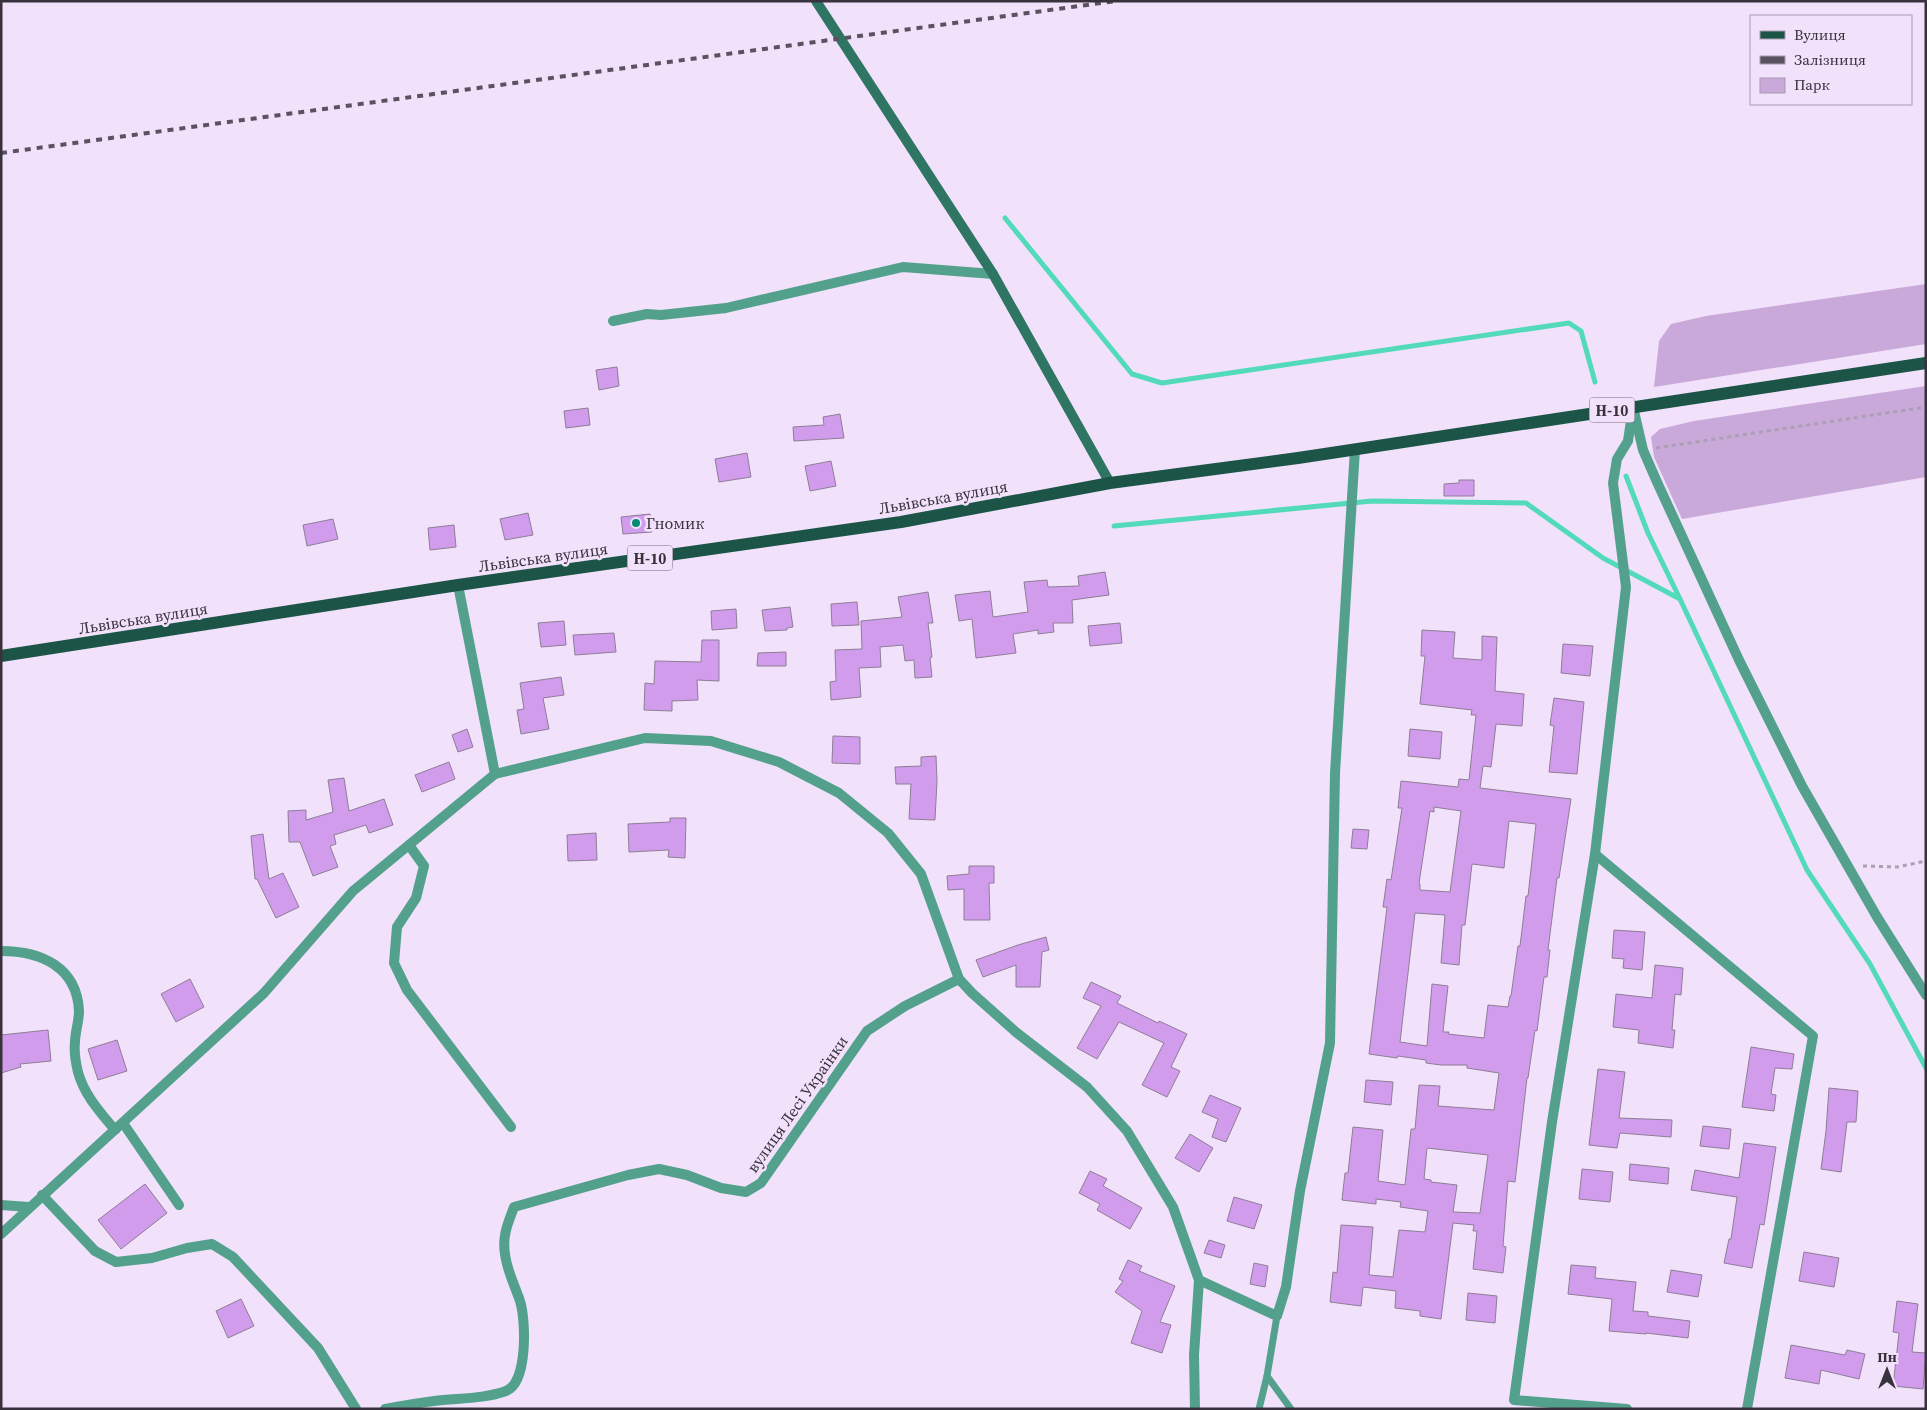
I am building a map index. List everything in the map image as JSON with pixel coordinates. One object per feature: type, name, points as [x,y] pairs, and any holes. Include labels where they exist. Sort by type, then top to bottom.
[{"type":"main road","name":"Н-10","points":[[1355,449],[1926,363]]},
{"type":"main road","name":"Львівська вулиця","points":[[1,656],[458,585],[901,522],[1110,483],[1355,449]]},
{"type":"street","points":[[816,1],[993,274],[1110,483]]},
{"type":"street","points":[[613,320],[647,314],[661,315],[726,308],[903,267],[993,274]]},
{"type":"street","points":[[1633,407],[1643,450],[1739,660],[1802,786],[1877,918],[1926,995]]},
{"type":"street","points":[[1627,1409],[1513,1404],[1552,1122],[1595,854],[1626,588],[1612,483],[1617,459],[1628,441],[1633,407]]},
{"type":"street","points":[[1199,1280],[1277,1316],[1286,1287],[1300,1191],[1330,1044],[1335,773],[1355,449]]},
{"type":"street","points":[[458,585],[495,774]]},
{"type":"street","points":[[1,1234],[28,1207],[119,1127],[264,993],[353,892],[495,774],[645,738],[712,741],[779,762],[839,793],[888,833],[921,874],[959,979],[1017,1033],[1087,1087],[1127,1131],[1173,1207],[1199,1280],[1194,1355],[1195,1409]]},
{"type":"street","points":[[409,845],[424,866],[416,898],[397,927],[394,963],[407,990],[511,1127]]},
{"type":"street","points":[[1595,854],[1813,1036],[1747,1409]]},
{"type":"street","points":[[1,951],[17,951],[44,958],[64,972],[76,988],[79,1012],[75,1043],[78,1072],[90,1098],[119,1127],[179,1205]]},
{"type":"street","name":"вулиця Лесі Українки","points":[[385,1409],[436,1405],[477,1397],[508,1390],[516,1383],[523,1358],[524,1337],[521,1303],[509,1275],[504,1254],[504,1231],[514,1207],[628,1175],[659,1169],[687,1175],[721,1188],[746,1192],[761,1183],[867,1031],[905,1006],[959,979]]},
{"type":"street","points":[[42,1196],[95,1251],[116,1262],[152,1258],[187,1248],[212,1244],[233,1257],[318,1348],[356,1409]]},
{"type":"street","points":[[1,1205],[28,1207]]},
{"type":"lane","points":[[1259,1409],[1267,1376],[1277,1316]]},
{"type":"lane","points":[[1267,1376],[1290,1409]]},
{"type":"path","points":[[1643,450],[1926,407]]},
{"type":"path","points":[[1847,866],[1897,867],[1926,861]]},
{"type":"green space","points":[[1926,284],[1926,344],[1654,387],[1659,341],[1671,324],[1706,316]]},
{"type":"green space","points":[[1926,386],[1926,477],[1682,519],[1654,457],[1651,437],[1660,429],[1694,421]]},
{"type":"building","points":[[617,367],[619,386],[599,390],[596,370]]},
{"type":"building","points":[[588,408],[590,425],[566,428],[564,411]]},
{"type":"building","points":[[840,414],[844,438],[794,441],[793,427],[824,425],[823,417]]},
{"type":"building","points":[[747,453],[751,477],[719,482],[715,459]]},
{"type":"building","points":[[831,461],[836,486],[810,491],[805,466]]},
{"type":"building","points":[[1459,480],[1474,480],[1474,496],[1444,496],[1444,484],[1459,483]]},
{"type":"building","points":[[528,513],[533,535],[505,540],[500,519]]},
{"type":"building","points":[[650,514],[652,532],[623,534],[621,517]]},
{"type":"building","points":[[333,519],[338,539],[307,546],[303,525]]},
{"type":"building","points":[[454,525],[456,547],[430,550],[428,528]]},
{"type":"building","points":[[1105,572],[1109,595],[1072,600],[1073,623],[1053,623],[1054,632],[1038,634],[1038,630],[1013,634],[1016,653],[976,658],[972,619],[959,621],[955,595],[990,591],[993,617],[1028,612],[1024,582],[1047,580],[1048,587],[1079,586],[1078,576]]},
{"type":"building","points":[[928,592],[933,623],[928,623],[932,677],[915,678],[914,660],[905,661],[903,645],[880,647],[881,667],[859,668],[861,697],[831,700],[830,682],[836,681],[835,650],[862,649],[861,621],[902,617],[898,597]]},
{"type":"building","points":[[857,602],[859,625],[832,626],[831,604]]},
{"type":"building","points":[[790,607],[793,627],[787,628],[787,630],[765,631],[762,610]]},
{"type":"building","points":[[736,609],[737,628],[712,630],[711,611]]},
{"type":"building","points":[[564,621],[566,645],[541,647],[538,623]]},
{"type":"building","points":[[1120,623],[1122,643],[1090,646],[1088,626]]},
{"type":"building","points":[[1422,630],[1455,632],[1453,658],[1482,660],[1482,636],[1497,637],[1495,691],[1524,694],[1522,726],[1496,724],[1491,767],[1483,766],[1480,788],[1571,799],[1559,878],[1557,878],[1548,950],[1550,950],[1547,977],[1544,977],[1537,1031],[1535,1030],[1527,1078],[1515,1182],[1508,1181],[1503,1246],[1506,1247],[1503,1273],[1473,1269],[1477,1231],[1473,1231],[1474,1225],[1453,1223],[1441,1319],[1420,1316],[1420,1311],[1395,1308],[1396,1291],[1363,1287],[1361,1306],[1330,1302],[1333,1272],[1337,1273],[1341,1225],[1373,1227],[1369,1275],[1393,1277],[1399,1230],[1425,1232],[1428,1211],[1400,1207],[1401,1202],[1376,1199],[1376,1204],[1342,1200],[1345,1173],[1348,1173],[1353,1127],[1383,1130],[1378,1181],[1405,1185],[1411,1129],[1415,1129],[1419,1085],[1440,1086],[1438,1106],[1494,1110],[1499,1073],[1467,1068],[1467,1065],[1441,1065],[1426,1063],[1426,1060],[1369,1054],[1387,907],[1383,907],[1387,879],[1391,880],[1402,808],[1398,808],[1401,781],[1458,787],[1459,779],[1469,780],[1476,715],[1471,715],[1472,710],[1420,704],[1425,656],[1421,656]],"holes":[[[1434,807],[1461,811],[1450,892],[1420,890],[1419,883],[1430,811],[1434,812]],[[1509,821],[1536,824],[1528,896],[1526,896],[1520,946],[1518,946],[1508,1007],[1488,1005],[1484,1038],[1448,1034],[1449,1032],[1443,1032],[1448,986],[1432,984],[1427,1046],[1400,1042],[1415,913],[1445,915],[1441,963],[1459,965],[1462,925],[1465,925],[1472,864],[1504,868]],[[1427,1148],[1488,1155],[1480,1213],[1453,1212],[1457,1185],[1431,1182],[1431,1180],[1424,1179]]]},
{"type":"building","points":[[614,633],[616,652],[575,655],[573,635]]},
{"type":"building","points":[[702,640],[719,640],[719,681],[697,680],[698,700],[672,701],[672,711],[644,710],[645,683],[654,684],[655,661],[701,662]]},
{"type":"building","points":[[1563,644],[1593,646],[1590,676],[1561,673]]},
{"type":"building","points":[[786,652],[786,666],[757,666],[758,653]]},
{"type":"building","points":[[561,677],[564,695],[543,698],[549,729],[521,734],[517,710],[524,709],[520,683]]},
{"type":"building","points":[[1554,698],[1584,702],[1577,774],[1549,772],[1554,726],[1550,725]]},
{"type":"building","points":[[467,729],[473,747],[458,752],[452,735]]},
{"type":"building","points":[[1410,729],[1442,732],[1440,759],[1408,756]]},
{"type":"building","points":[[833,736],[860,737],[860,764],[832,763]]},
{"type":"building","points":[[936,756],[935,820],[909,819],[911,784],[896,784],[895,767],[921,766],[921,757]]},
{"type":"building","points":[[449,762],[455,779],[422,792],[415,775]]},
{"type":"building","points":[[344,778],[349,811],[384,799],[393,825],[369,833],[366,825],[334,835],[336,844],[330,846],[338,867],[313,876],[300,842],[289,842],[288,811],[306,810],[306,820],[333,812],[328,780]]},
{"type":"building","points":[[670,818],[686,818],[685,858],[668,857],[669,850],[629,852],[628,824],[670,822]]},
{"type":"building","points":[[1353,829],[1369,830],[1367,849],[1351,848]]},
{"type":"building","points":[[596,833],[597,860],[568,861],[567,835]]},
{"type":"building","points":[[263,834],[269,879],[283,873],[299,907],[276,918],[257,879],[255,879],[251,836]]},
{"type":"building","points":[[969,866],[994,866],[994,883],[989,883],[990,920],[964,920],[964,889],[948,890],[947,876],[969,874]]},
{"type":"building","points":[[1614,930],[1645,932],[1642,970],[1623,968],[1624,959],[1612,958]]},
{"type":"building","points":[[1046,937],[1049,950],[1042,952],[1040,987],[1016,987],[1016,965],[983,977],[976,960]]},
{"type":"building","points":[[1655,965],[1683,968],[1681,995],[1675,994],[1672,1030],[1675,1030],[1673,1048],[1638,1043],[1639,1030],[1613,1027],[1616,994],[1652,998]]},
{"type":"building","points":[[190,979],[204,1007],[176,1022],[161,994]]},
{"type":"building","points":[[1091,982],[1121,996],[1117,1003],[1158,1023],[1159,1021],[1187,1034],[1171,1067],[1180,1071],[1167,1097],[1142,1085],[1164,1043],[1119,1022],[1097,1059],[1077,1048],[1101,1006],[1083,998]]},
{"type":"building","points":[[48,1030],[51,1061],[20,1064],[21,1067],[1,1073],[1,1035]]},
{"type":"building","points":[[117,1040],[127,1071],[98,1080],[88,1049]]},
{"type":"building","points":[[1751,1047],[1794,1054],[1792,1069],[1775,1068],[1771,1094],[1776,1095],[1774,1111],[1742,1107]]},
{"type":"building","points":[[1598,1069],[1625,1072],[1619,1118],[1672,1120],[1671,1137],[1620,1133],[1617,1148],[1589,1145]]},
{"type":"building","points":[[1366,1080],[1393,1082],[1391,1105],[1364,1102]]},
{"type":"building","points":[[1829,1088],[1858,1091],[1856,1122],[1847,1122],[1841,1172],[1821,1169]]},
{"type":"building","points":[[1210,1095],[1241,1108],[1226,1142],[1212,1137],[1218,1119],[1202,1112]]},
{"type":"building","points":[[1703,1126],[1731,1129],[1729,1149],[1700,1146]]},
{"type":"building","points":[[1190,1134],[1213,1148],[1199,1172],[1175,1158]]},
{"type":"building","points":[[1744,1143],[1776,1147],[1764,1225],[1760,1224],[1752,1268],[1724,1263],[1729,1239],[1731,1239],[1737,1197],[1691,1190],[1695,1170],[1739,1178]]},
{"type":"building","points":[[1630,1164],[1669,1168],[1668,1184],[1629,1180]]},
{"type":"building","points":[[1582,1169],[1613,1172],[1610,1202],[1579,1199]]},
{"type":"building","points":[[1090,1171],[1107,1179],[1103,1186],[1142,1208],[1130,1229],[1097,1210],[1100,1204],[1079,1193]]},
{"type":"building","points":[[145,1184],[167,1213],[121,1249],[98,1220]]},
{"type":"building","points":[[1234,1197],[1262,1205],[1254,1229],[1227,1221]]},
{"type":"building","points":[[1209,1240],[1225,1245],[1221,1258],[1204,1253]]},
{"type":"building","points":[[1804,1252],[1839,1258],[1834,1287],[1799,1281]]},
{"type":"building","points":[[1128,1260],[1142,1266],[1139,1271],[1175,1286],[1160,1322],[1171,1325],[1162,1353],[1131,1343],[1142,1311],[1115,1292],[1123,1281],[1119,1279]]},
{"type":"building","points":[[1254,1263],[1268,1266],[1265,1287],[1250,1284]]},
{"type":"building","points":[[1571,1265],[1596,1267],[1595,1278],[1636,1282],[1633,1311],[1648,1312],[1648,1316],[1690,1321],[1688,1338],[1609,1331],[1612,1299],[1568,1294]]},
{"type":"building","points":[[1671,1270],[1702,1275],[1698,1297],[1667,1292]]},
{"type":"building","points":[[1468,1293],[1497,1296],[1495,1323],[1466,1320]]},
{"type":"building","points":[[241,1299],[254,1326],[228,1338],[216,1311]]},
{"type":"building","points":[[1897,1301],[1918,1304],[1912,1352],[1926,1353],[1923,1389],[1893,1386],[1899,1333],[1893,1332]]},
{"type":"building","points":[[1791,1345],[1845,1355],[1847,1350],[1865,1354],[1859,1379],[1821,1370],[1819,1384],[1785,1378]]},
{"type":"waterway","points":[[1005,218],[1132,374],[1162,383],[1569,323],[1581,331],[1595,382]]},
{"type":"waterway","points":[[1626,476],[1648,533],[1680,599]]},
{"type":"waterway","points":[[1114,526],[1372,501],[1526,503],[1603,558],[1680,599],[1807,870],[1870,964],[1926,1068]]},
{"type":"railway","points":[[1,153],[1116,1]]},
{"type":"place","name":"Гномик","points":[[636,523]]}]
